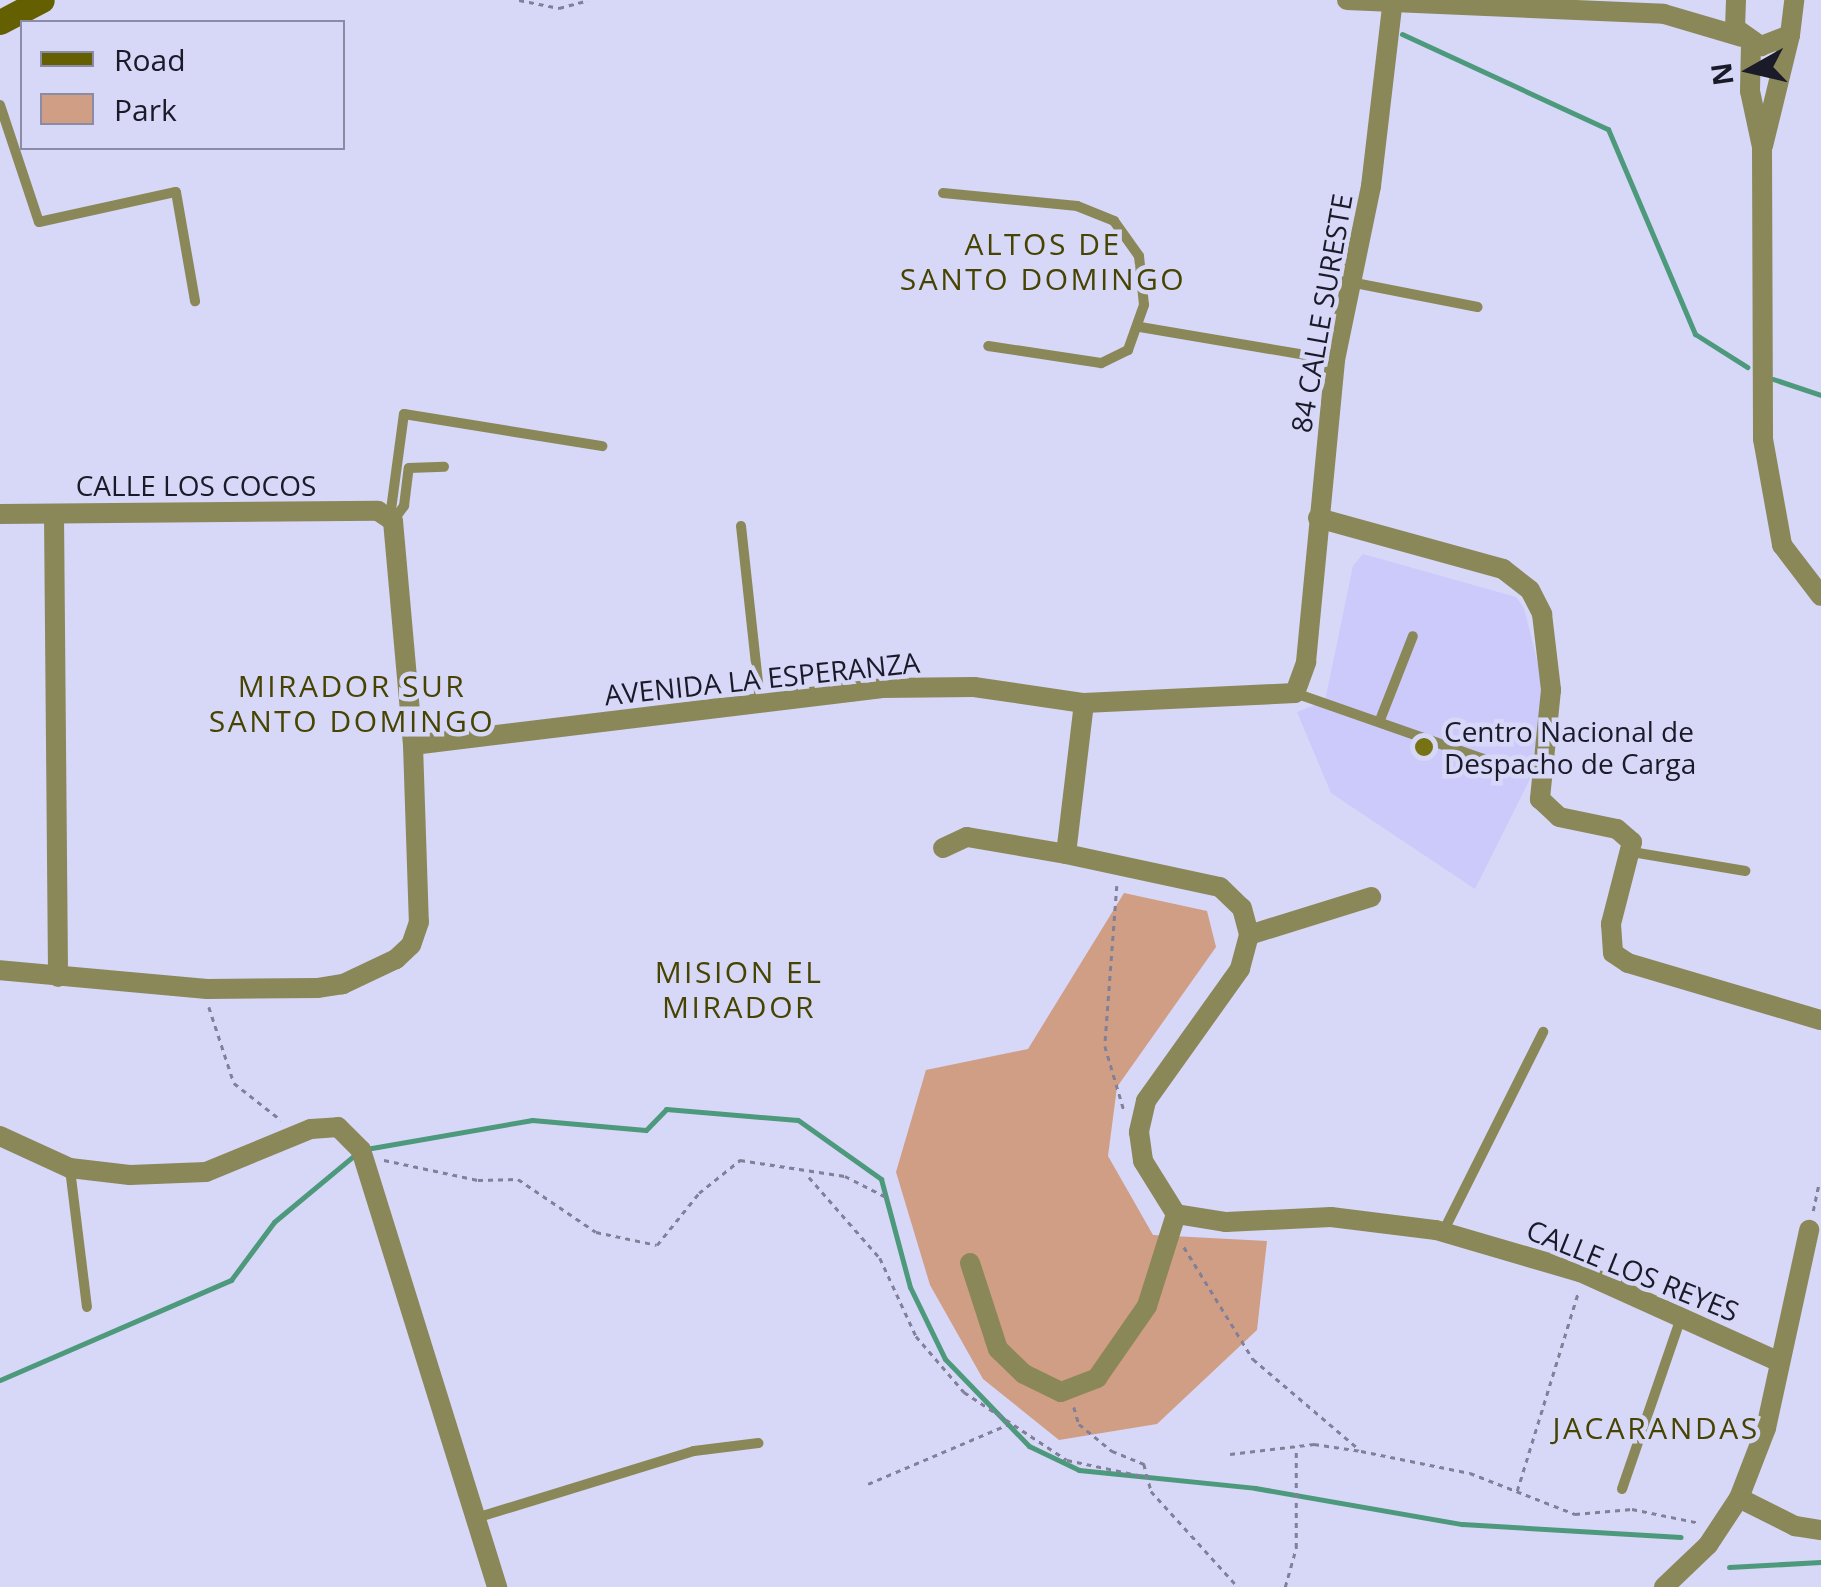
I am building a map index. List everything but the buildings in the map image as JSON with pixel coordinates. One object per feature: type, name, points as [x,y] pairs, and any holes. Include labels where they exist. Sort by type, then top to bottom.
[{"type":"street","points":[[0,22],[42,0]]},
{"type":"street","points":[[1347,0],[1664,14],[1772,46],[1790,35]]},
{"type":"street","points":[[1736,0],[1732,18],[1746,40],[1750,92],[1762,148],[1763,439],[1782,544],[1821,596]]},
{"type":"street","name":"84 CALLE SURESTE","points":[[1295,693],[1306,662],[1335,360],[1383,112],[1393,2]]},
{"type":"street","points":[[1762,148],[1798,3]]},
{"type":"street","name":"CALLE LOS COCOS","points":[[0,514],[378,511],[392,519]]},
{"type":"street","points":[[54,514],[58,977]]},
{"type":"street","points":[[1318,518],[1503,570],[1530,590],[1542,614],[1551,690],[1540,799],[1559,817],[1627,834],[1632,852],[1610,924],[1613,953],[1628,963],[1821,1020]]},
{"type":"street","points":[[0,970],[207,989],[344,984],[396,959],[411,944],[419,922],[413,745],[392,519]]},
{"type":"street","name":"AVENIDA LA ESPERANZA","points":[[413,745],[926,686],[1084,703],[1295,693]]},
{"type":"street","points":[[1066,854],[1084,703]]},
{"type":"street","points":[[943,848],[967,836],[1220,887],[1242,908],[1249,936],[1240,969],[1146,1102],[1139,1132],[1156,1190],[1174,1222],[1148,1306],[1097,1378],[1061,1392],[1024,1374],[998,1349],[970,1263]]},
{"type":"street","points":[[1249,936],[1371,896]]},
{"type":"street","points":[[0,1136],[70,1168],[130,1175],[206,1172],[294,1138],[338,1127],[363,1158],[497,1587]]},
{"type":"street","name":"CALLE LOS REYES","points":[[1174,1222],[1331,1217],[1443,1232],[1580,1272],[1778,1362]]},
{"type":"street","points":[[1664,1587],[1721,1528],[1740,1498],[1766,1428],[1778,1362],[1815,1231]]},
{"type":"street","points":[[1740,1498],[1796,1526],[1821,1530]]},
{"type":"lane","points":[[0,105],[39,222],[176,192],[195,300]]},
{"type":"lane","points":[[942,193],[1077,206],[1114,221],[1139,256],[1140,327],[1128,350],[1100,363],[988,346]]},
{"type":"lane","points":[[1349,282],[1478,306]]},
{"type":"lane","points":[[1140,327],[1335,360]]},
{"type":"lane","points":[[392,519],[404,414],[602,446]]},
{"type":"lane","points":[[392,519],[404,506],[409,468],[444,467]]},
{"type":"lane","points":[[741,526],[760,703]]},
{"type":"lane","points":[[1380,720],[1412,636]]},
{"type":"lane","points":[[1295,693],[1380,720],[1483,760]]},
{"type":"lane","points":[[1632,852],[1745,871]]},
{"type":"lane","points":[[1443,1232],[1543,1032]]},
{"type":"lane","points":[[70,1168],[87,1307]]},
{"type":"lane","points":[[1622,1489],[1681,1318]]},
{"type":"lane","points":[[475,1519],[694,1451],[759,1443]]},
{"type":"path","points":[[519,0],[559,8],[588,0]]},
{"type":"path","points":[[1114,865],[1106,1046],[1125,1113],[1139,1132]]},
{"type":"path","points":[[207,989],[211,1028],[234,1083],[272,1108],[294,1138]]},
{"type":"path","points":[[363,1158],[422,1164],[478,1180],[518,1180],[596,1232],[657,1245],[699,1193],[740,1160],[807,1174],[845,1176],[886,1197]]},
{"type":"path","points":[[807,1174],[880,1258],[916,1336],[964,1392],[1008,1425],[1067,1460],[1148,1477]]},
{"type":"path","points":[[1815,1231],[1819,1183]]},
{"type":"path","points":[[1174,1222],[1254,1359],[1361,1450]]},
{"type":"path","points":[[1517,1492],[1563,1353],[1580,1272]]},
{"type":"path","points":[[1069,1389],[1079,1424],[1112,1450],[1144,1464],[1162,1504],[1238,1587]]},
{"type":"path","points":[[868,1484],[1008,1425]]},
{"type":"path","points":[[1230,1454],[1314,1444],[1361,1450],[1470,1473],[1575,1514],[1632,1509],[1721,1528]]},
{"type":"path","points":[[1285,1587],[1296,1548],[1296,1449]]},
{"type":"shaded area","name":"Centro Nacional de Despacho de Carga","points":[[1363,554],[1516,597],[1524,608],[1545,693],[1529,781],[1475,889],[1331,793],[1297,712],[1325,701],[1353,566]]},
{"type":"green space","points":[[1124,893],[1207,911],[1216,947],[1117,1087],[1108,1156],[1153,1235],[1267,1241],[1257,1330],[1157,1424],[1059,1440],[983,1379],[930,1285],[896,1172],[926,1070],[1028,1049]]},
{"type":"waterway","points":[[1402,34],[1608,129],[1695,334],[1747,367]]},
{"type":"waterway","points":[[1773,379],[1821,395]]},
{"type":"waterway","points":[[366,1149],[532,1120],[646,1130],[666,1109],[798,1120],[881,1179],[910,1287],[945,1359],[1029,1446],[1079,1470],[1255,1488],[1462,1524],[1681,1537]]},
{"type":"waterway","points":[[0,1380],[231,1280],[274,1222],[356,1154]]},
{"type":"waterway","points":[[1729,1567],[1821,1562]]},
{"type":"place","name":"Centro Nacional de Despacho de Carga","points":[[1424,747]]},
{"type":"district","name":"ALTOS DE SANTO DOMINGO","points":[[1043,261]]},
{"type":"district","name":"MIRADOR SUR SANTO DOMINGO","points":[[352,703]]},
{"type":"district","name":"MISION EL MIRADOR","points":[[739,989]]},
{"type":"district","name":"JACARANDAS","points":[[1656,1428]]}]
